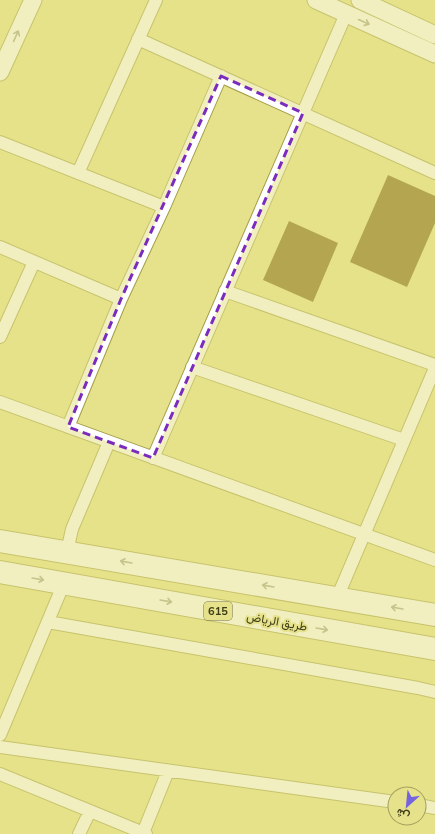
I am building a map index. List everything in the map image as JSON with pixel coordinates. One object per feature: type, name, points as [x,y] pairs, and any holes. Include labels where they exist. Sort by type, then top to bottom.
[{"type":"highway","points":[[0,541],[435,615]]},
{"type":"highway","name":"طريق الرياض","points":[[0,572],[435,649]]},
{"type":"street","points":[[0,72],[33,0]]},
{"type":"street","points":[[78,173],[156,0]]},
{"type":"street","points":[[316,0],[435,54]]},
{"type":"street","points":[[360,0],[435,35]]},
{"type":"street","points":[[153,458],[346,14]]},
{"type":"street","points":[[403,39],[410,23]]},
{"type":"street","points":[[138,39],[435,173]]},
{"type":"street","points":[[68,427],[121,299],[164,207],[221,76]]},
{"type":"street","points":[[0,142],[164,207]]},
{"type":"street","points":[[0,247],[121,299]]},
{"type":"street","points":[[0,337],[34,262]]},
{"type":"street","points":[[225,291],[435,366],[337,598]]},
{"type":"street","points":[[192,367],[404,440]]},
{"type":"street","points":[[0,402],[435,560]]},
{"type":"street","points":[[67,552],[72,529],[109,442]]},
{"type":"street","points":[[0,735],[64,583]]},
{"type":"street","points":[[48,622],[435,692]]},
{"type":"street","points":[[0,747],[387,801]]},
{"type":"street","points":[[0,774],[145,833],[168,771]]},
{"type":"street","points":[[79,834],[90,811]]},
{"type":"highlighted area","points":[[221,76],[303,113],[153,458],[68,427],[121,299]]},
{"type":"building","points":[[388,175],[435,196],[435,223],[407,287],[350,262]]},
{"type":"building","points":[[289,221],[338,243],[313,302],[263,280]]}]
